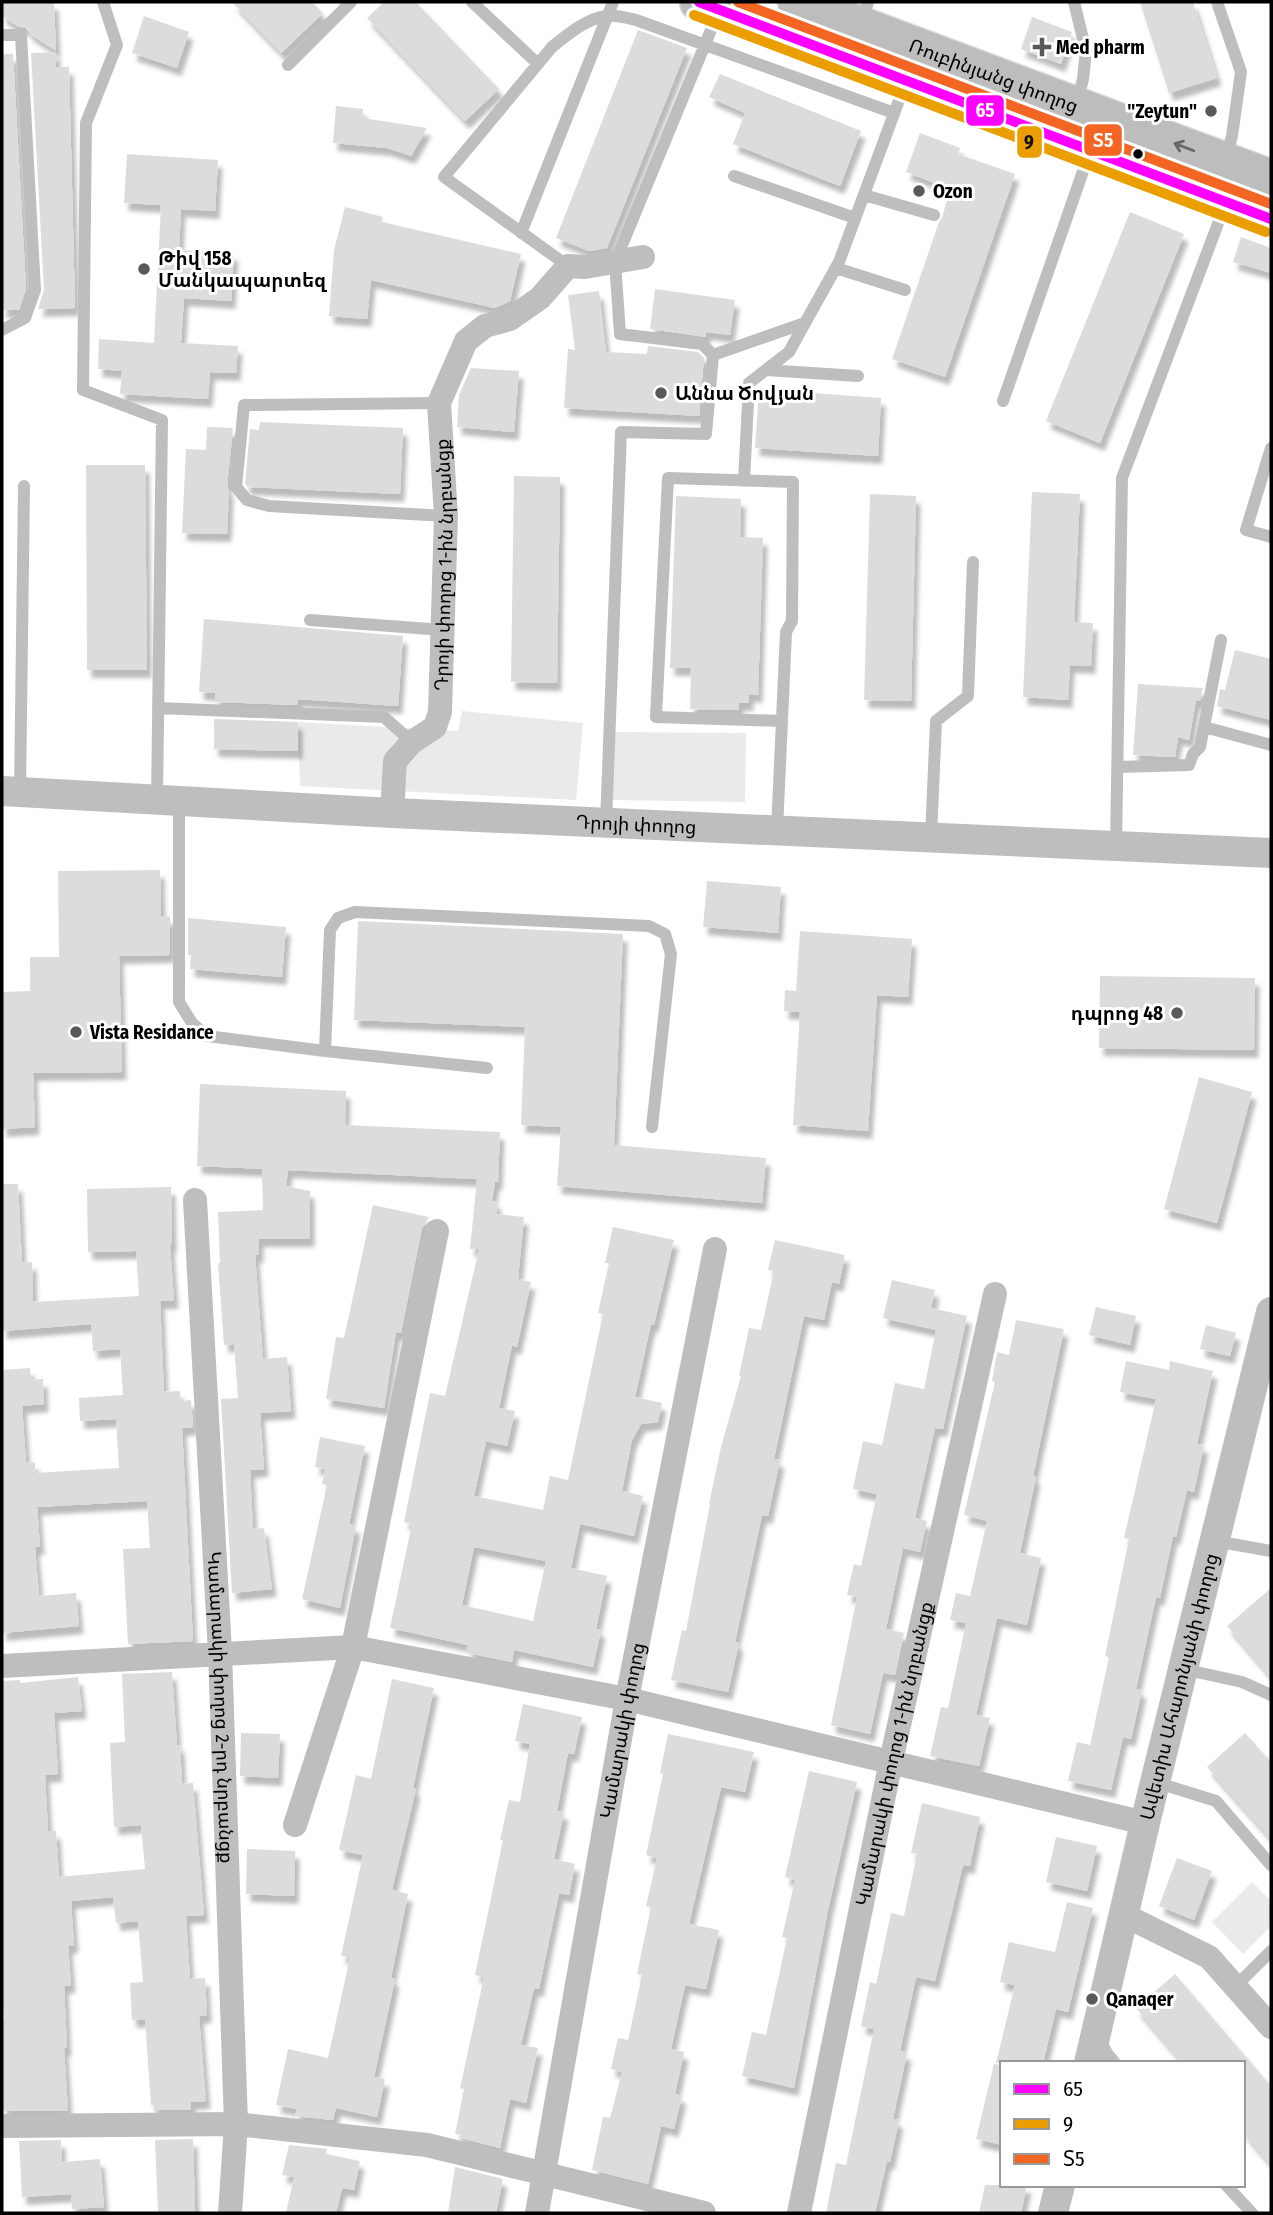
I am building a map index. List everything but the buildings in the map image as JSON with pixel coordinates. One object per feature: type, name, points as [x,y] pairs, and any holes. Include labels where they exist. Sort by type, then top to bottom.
[{"type":"main road","name":"Ռուբինյանց փողոց","points":[[797,2],[864,14],[1076,106],[1271,179]]},
{"type":"main road","name":"Ռուբինյանց փողոց","points":[[708,18],[900,96],[1091,150],[1271,219]]},
{"type":"street","points":[[568,266],[585,267],[643,257]]},
{"type":"street","name":"Դրոյի փողոց 1-ին նրբանցք","points":[[392,814],[395,761],[412,742],[435,727],[440,712],[446,516],[439,403],[466,341],[485,326],[510,320],[540,298],[568,266]]},
{"type":"street","name":"Դրոյի փողոց","points":[[11,791],[392,814],[1271,853]]},
{"type":"street","name":"Կամարակի փողոց 2-րդ նրբանցք","points":[[195,1200],[220,1652],[236,2124],[230,2213]]},
{"type":"street","points":[[295,1825],[353,1647],[437,1231]]},
{"type":"street","name":"Կամարակի փողոց","points":[[537,2213],[627,1699],[715,1249]]},
{"type":"street","name":"Կամարակի փողոց 1-ին նրբանցք","points":[[799,2213],[891,1761],[995,1294]]},
{"type":"street","name":"Ավետիս Ահարոնյանի փողոց","points":[[1088,2061],[1271,1312]]},
{"type":"street","points":[[2,1666],[220,1652],[353,1647],[627,1699],[1145,1823]]},
{"type":"street","points":[[1124,1915],[1209,1957],[1271,2027]]},
{"type":"street","points":[[2,2126],[236,2124],[427,2145],[704,2213]]},
{"type":"street","points":[[1053,2213],[1060,2187]]},
{"type":"lane","points":[[103,2],[117,45],[86,123],[83,390],[162,420],[158,708],[168,799],[179,1002],[192,1023],[207,1036],[487,1068]]},
{"type":"lane","points":[[288,65],[351,2]]},
{"type":"lane","points":[[472,2],[538,64]]},
{"type":"lane","points":[[521,233],[613,2]]},
{"type":"lane","points":[[1074,2],[1086,51],[1076,106]]},
{"type":"lane","points":[[1217,2],[1241,72],[1233,136],[1225,162]]},
{"type":"lane","points":[[568,266],[443,177],[552,47],[568,34],[607,16],[636,20],[708,18],[615,262],[620,334],[702,344],[713,355]]},
{"type":"lane","points":[[2,35],[21,35],[35,290],[25,318],[2,330]]},
{"type":"lane","points":[[744,481],[749,383],[789,352],[836,268],[900,96]]},
{"type":"lane","points":[[1003,401],[1091,150]]},
{"type":"lane","points":[[734,176],[855,218]]},
{"type":"lane","points":[[864,195],[934,215]]},
{"type":"lane","points":[[1116,846],[1122,478],[1226,201]]},
{"type":"lane","points":[[836,268],[905,289]]},
{"type":"lane","points":[[713,355],[805,323]]},
{"type":"lane","points":[[606,823],[621,432],[706,434],[713,355]]},
{"type":"lane","points":[[766,370],[858,376]]},
{"type":"lane","points":[[439,403],[244,405],[236,487],[247,500],[269,506],[446,516]]},
{"type":"lane","points":[[1271,448],[1246,530],[1271,537]]},
{"type":"lane","points":[[777,831],[782,721],[786,632],[792,621],[793,482],[668,478],[656,717],[782,721]]},
{"type":"lane","points":[[11,791],[24,486]]},
{"type":"lane","points":[[931,838],[936,721],[968,696],[973,562]]},
{"type":"lane","points":[[310,620],[443,630]]},
{"type":"lane","points":[[1118,767],[1189,765],[1200,747],[1221,640]]},
{"type":"lane","points":[[158,708],[384,717],[412,742]]},
{"type":"lane","points":[[1204,727],[1271,745]]},
{"type":"lane","points":[[325,1051],[330,930],[338,918],[355,912],[649,926],[665,934],[671,954],[652,1127]]},
{"type":"lane","points":[[1215,1541],[1271,1551]]},
{"type":"lane","points":[[1183,1669],[1242,1682],[1271,1695]]},
{"type":"lane","points":[[1155,1782],[1216,1801],[1271,1865]]},
{"type":"lane","points":[[1235,1987],[1271,1951]]},
{"type":"lane","points":[[1096,2031],[1113,2061]]},
{"type":"lane","points":[[1228,2187],[1252,2213]]},
{"type":"shaded area","points":[[462,711],[583,723],[576,800],[300,786],[298,722],[458,731]]},
{"type":"shaded area","points":[[613,732],[746,733],[745,802],[613,800]]},
{"type":"shaded area","points":[[1252,1882],[1271,1901],[1271,1926],[1243,1954],[1212,1922]]},
{"type":"transit line","name":"65","points":[[699,2],[1271,219]]},
{"type":"transit line","name":"Տ5","points":[[738,2],[1271,204]]},
{"type":"transit line","name":"9","points":[[694,15],[1266,232]]},
{"type":"place","name":"Med pharm","points":[[1042,47]]},
{"type":"place","name":"\"Zeytun\"","points":[[1211,111]]},
{"type":"place","name":"Ozon","points":[[919,191]]},
{"type":"place","name":"Թիվ 158 Մանկապարտեզ","points":[[144,269]]},
{"type":"place","name":"Աննա Ծովյան","points":[[661,393]]},
{"type":"place","name":"դպրոց 48","points":[[1177,1013]]},
{"type":"place","name":"Vista Residance","points":[[76,1032]]},
{"type":"place","name":"Qanaqer","points":[[1092,1999]]}]
